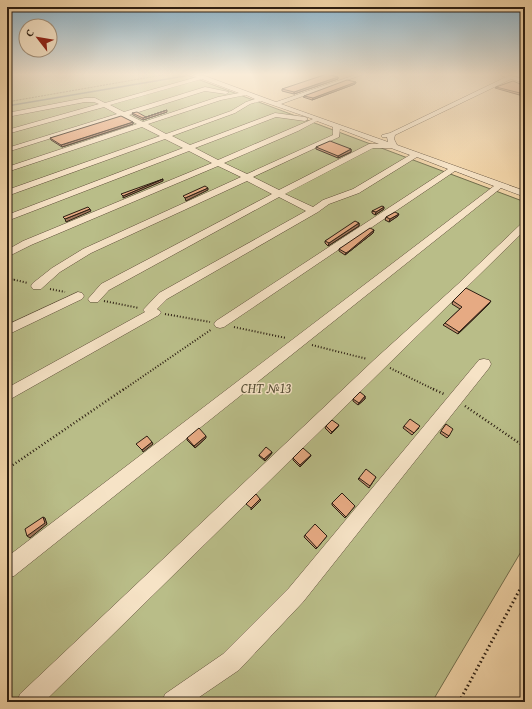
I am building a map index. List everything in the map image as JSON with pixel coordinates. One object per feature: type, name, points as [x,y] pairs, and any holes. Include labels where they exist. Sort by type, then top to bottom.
[{"type":"street","points":[[7,115],[48,107]]},
{"type":"street","points":[[7,132],[94,107]]},
{"type":"street","points":[[111,107],[246,178],[313,211]]},
{"type":"street","points":[[7,150],[146,107]]},
{"type":"street","points":[[7,170],[193,107]]},
{"type":"street","points":[[7,193],[233,112],[241,107]]},
{"type":"street","points":[[289,107],[525,194]]},
{"type":"street","points":[[363,134],[379,137],[392,134],[448,107]]},
{"type":"street","points":[[7,218],[275,114],[323,120]]},
{"type":"street","points":[[7,254],[27,243],[296,130],[314,120]]},
{"type":"street","points":[[37,286],[56,270],[87,251],[337,136],[336,128],[339,126]]},
{"type":"street","points":[[392,134],[390,139],[394,146]]},
{"type":"street","points":[[94,299],[105,287],[278,194],[372,146],[394,146]]},
{"type":"street","points":[[7,395],[152,311],[163,296],[313,211],[326,202],[356,191],[417,154]]},
{"type":"street","points":[[220,324],[455,168]]},
{"type":"street","points":[[7,569],[500,184]]},
{"type":"street","points":[[28,702],[525,225]]},
{"type":"street","points":[[7,330],[78,296]]},
{"type":"street","points":[[173,702],[231,662],[296,595],[484,364]]},
{"type":"path","points":[[7,278],[78,296]]},
{"type":"path","points":[[94,299],[298,341],[380,363],[455,400],[525,447]]},
{"type":"path","points":[[7,470],[220,324]]},
{"type":"path","points":[[460,702],[471,678],[525,580]]},
{"type":"green space","name":"СНТ №13","points":[[7,107],[272,107],[525,202],[525,545],[432,702],[7,702]]},
{"type":"building","points":[[137,112],[146,117],[143,118],[132,113]]},
{"type":"building","points":[[121,116],[133,122],[61,145],[50,138]]},
{"type":"building","points":[[330,141],[351,149],[338,156],[316,147]]},
{"type":"building","points":[[163,179],[123,196],[121,194]]},
{"type":"building","points":[[205,186],[208,188],[185,198],[183,196]]},
{"type":"building","points":[[382,206],[384,207],[376,212],[372,211]]},
{"type":"building","points":[[88,207],[90,209],[65,219],[63,217]]},
{"type":"building","points":[[395,212],[399,214],[390,219],[386,217]]},
{"type":"building","points":[[355,221],[359,223],[329,243],[325,241]]},
{"type":"building","points":[[370,228],[374,230],[349,251],[346,253],[339,249]]},
{"type":"building","points":[[466,288],[491,301],[459,332],[445,323],[462,307],[453,301]]},
{"type":"building","points":[[360,392],[365,396],[359,403],[353,399]]},
{"type":"building","points":[[410,419],[420,426],[414,433],[404,426]]},
{"type":"building","points":[[332,420],[339,425],[332,432],[326,426]]},
{"type":"building","points":[[446,424],[453,429],[449,436],[441,431]]},
{"type":"building","points":[[199,428],[206,436],[194,446],[187,438]]},
{"type":"building","points":[[147,436],[152,442],[142,450],[136,444]]},
{"type":"building","points":[[266,447],[272,452],[264,459],[259,455]]},
{"type":"building","points":[[303,448],[311,455],[300,465],[293,458]]},
{"type":"building","points":[[366,469],[376,477],[370,486],[359,478]]},
{"type":"building","points":[[342,493],[355,506],[346,517],[332,503]]},
{"type":"building","points":[[256,494],[260,499],[251,508],[246,504]]},
{"type":"building","points":[[43,517],[45,523],[27,536],[25,529]]},
{"type":"building","points":[[315,524],[327,536],[317,548],[305,535]]}]
